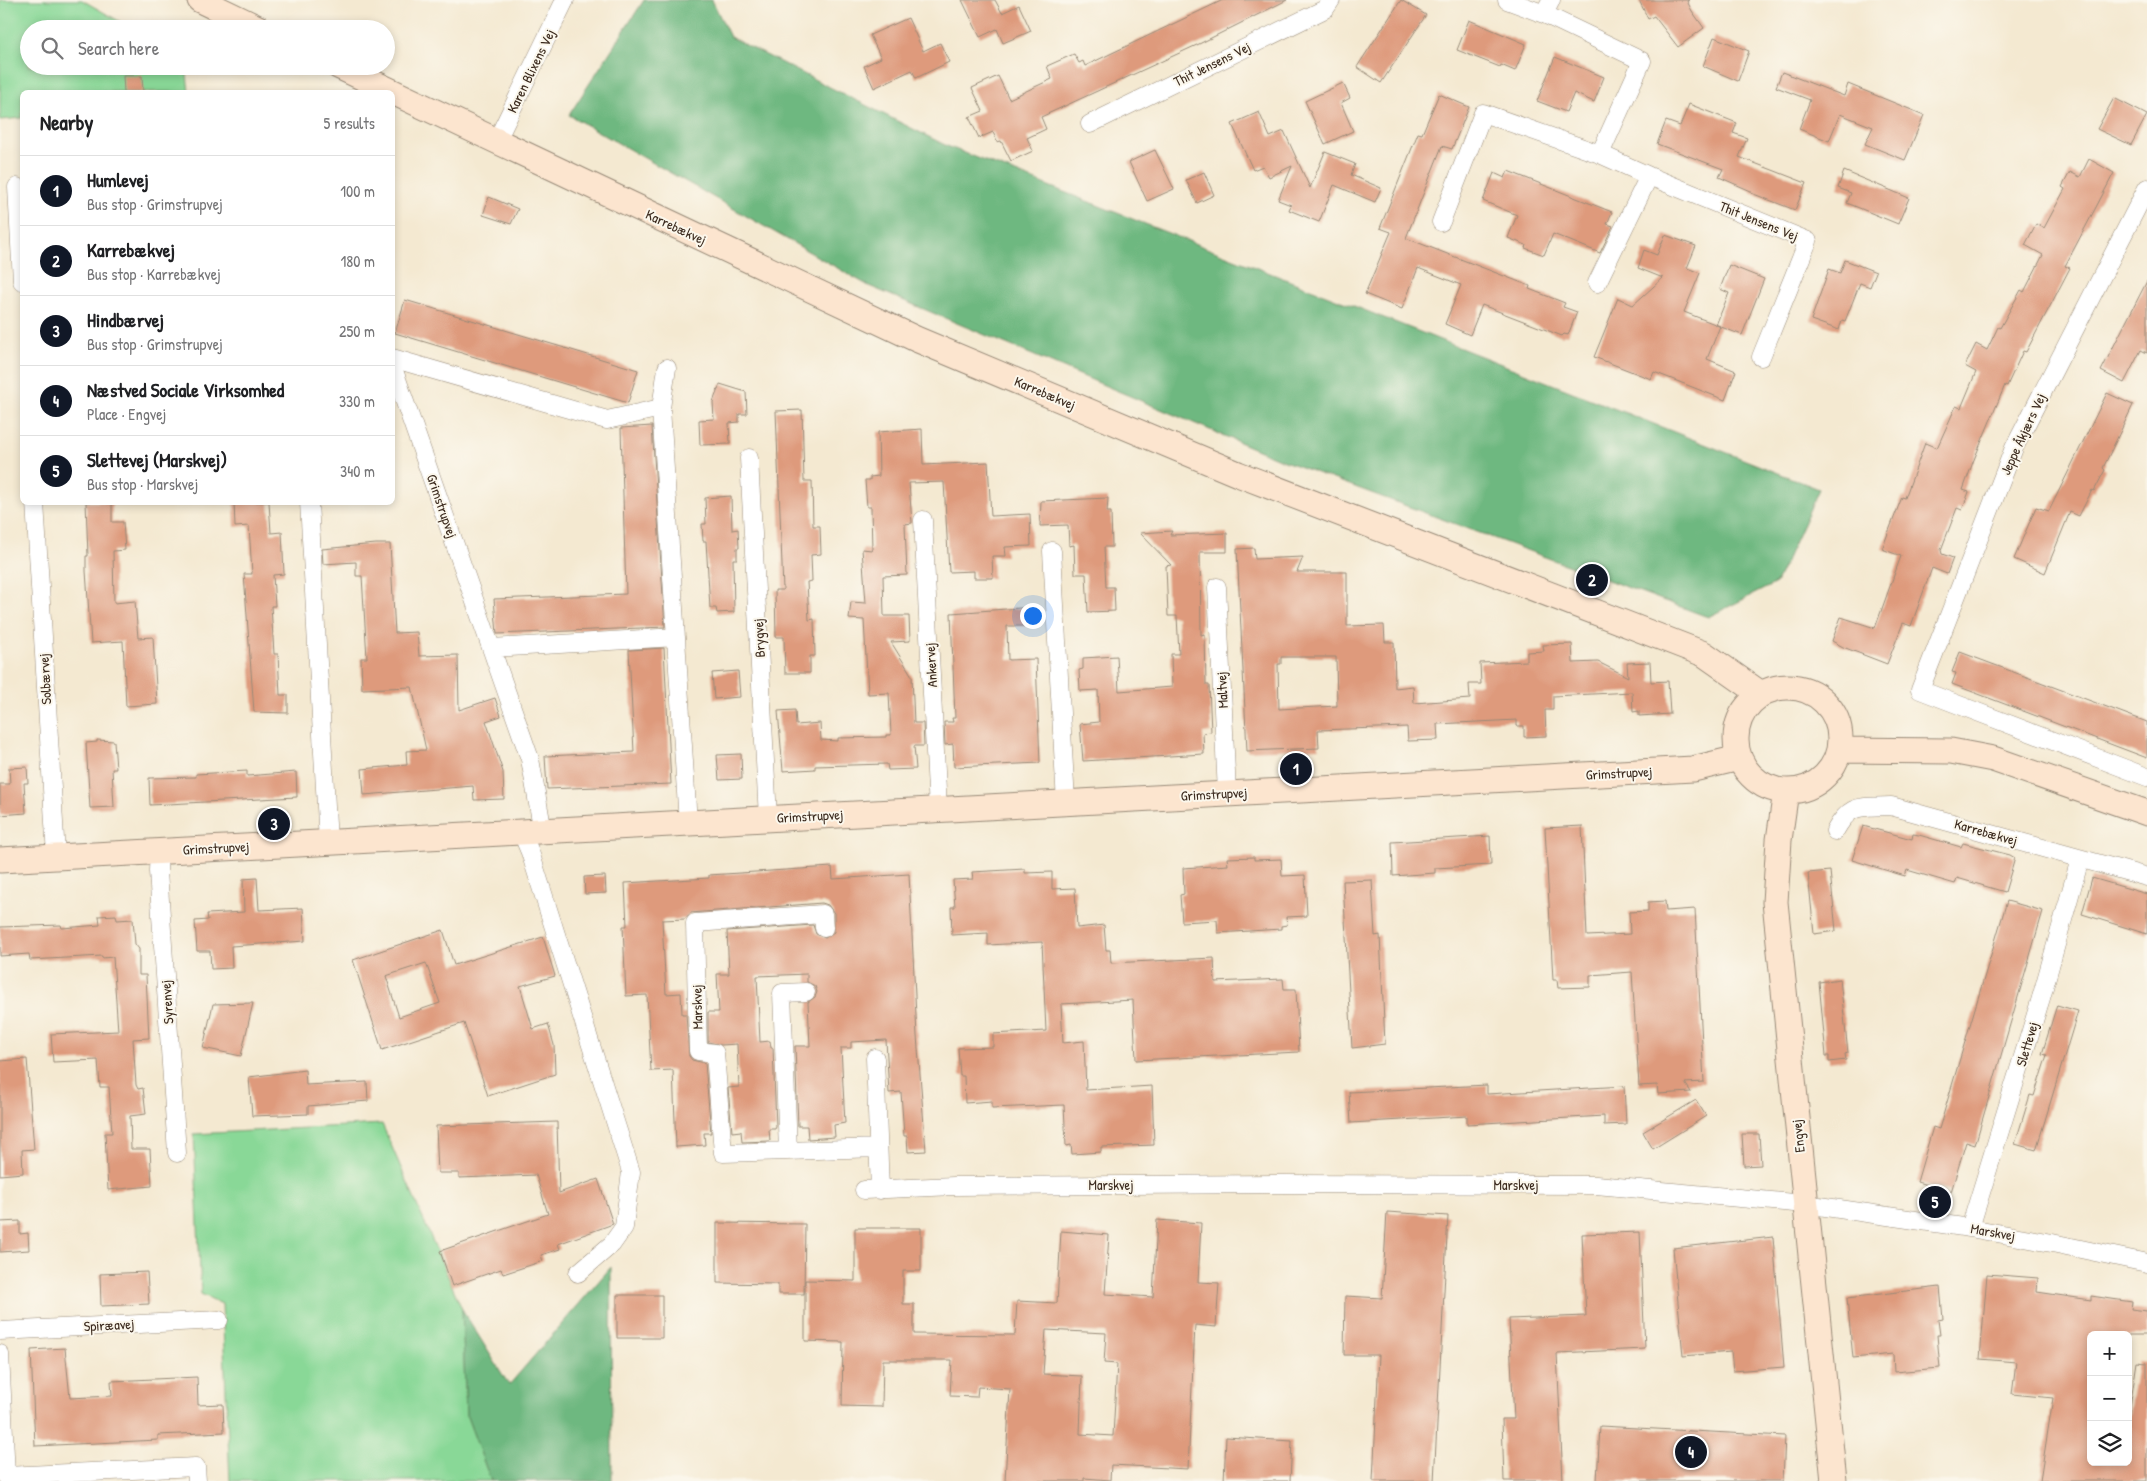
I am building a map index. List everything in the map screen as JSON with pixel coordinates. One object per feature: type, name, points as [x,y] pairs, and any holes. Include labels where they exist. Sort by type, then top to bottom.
[{"type":"street","points":[[200,0],[241,20]]},
{"type":"street","name":"Karen Blixens Vej","points":[[496,142],[565,0]]},
{"type":"street","name":"Thit Jensens Vej","points":[[1090,124],[1325,9],[1331,0]]},
{"type":"street","points":[[1507,0],[1547,7],[1642,61],[1600,154]]},
{"type":"street","name":"Karrebækvej","points":[[357,75],[388,90]]},
{"type":"street","name":"Karrebækvej","points":[[395,93],[916,339],[1238,474],[1704,654],[1761,694]]},
{"type":"street","name":"Thit Jensens Vej","points":[[1441,222],[1482,113],[1600,154],[1808,241],[1761,357]]},
{"type":"street","points":[[1597,283],[1649,176]]},
{"type":"street","points":[[17,187],[20,243]]},
{"type":"street","name":"Jeppe Åkjærs Vej","points":[[2147,188],[2014,448],[1920,690],[2147,777]]},
{"type":"street","points":[[395,359],[607,420],[661,408]]},
{"type":"street","points":[[667,368],[661,408],[688,823]]},
{"type":"street","name":"Grimstrupvej","points":[[395,373],[530,759],[533,860],[631,1172],[624,1227],[612,1244],[578,1272]]},
{"type":"street","name":"Brygvej","points":[[749,458],[768,818]]},
{"type":"street","name":"Solbærvej","points":[[35,505],[56,856]]},
{"type":"street","points":[[309,505],[328,842]]},
{"type":"street","name":"Ankervej","points":[[923,520],[938,810]]},
{"type":"street","points":[[1052,551],[1066,802]]},
{"type":"street","name":"Maltvej","points":[[1217,587],[1227,793]]},
{"type":"street","points":[[492,648],[676,636]]},
{"type":"street","points":[[1778,687],[1794,687],[1811,692],[1825,702],[1835,716],[1840,732],[1839,750],[1834,764],[1826,775],[1814,785],[1801,790],[1786,792],[1771,789],[1757,782],[1739,758],[1736,744],[1736,729],[1741,715],[1750,703],[1761,694],[1778,687]]},
{"type":"street","points":[[1839,750],[1951,751],[1993,759],[2147,813]]},
{"type":"street","name":"Grimstrupvej","points":[[0,860],[1693,769],[1739,758]]},
{"type":"street","name":"Engvej","points":[[1786,792],[1779,840],[1775,902],[1834,1481]]},
{"type":"street","name":"Karrebækvej","points":[[1835,831],[1844,814],[1857,808],[1891,806],[2147,877]]},
{"type":"street","name":"Syrenvej","points":[[159,851],[158,871],[177,1153]]},
{"type":"street","name":"Slettevej","points":[[1970,1228],[2041,998],[2080,859]]},
{"type":"street","name":"Marskvej","points":[[824,928],[823,914],[695,923],[698,1050],[715,1053],[723,1153],[878,1148]]},
{"type":"street","points":[[788,1151],[782,993],[806,992]]},
{"type":"street","name":"Marskvej","points":[[875,1058],[878,1148],[872,1190],[954,1186],[1269,1184],[1596,1186],[1805,1204],[1970,1228],[2147,1263]]},
{"type":"street","name":"Spiræavej","points":[[0,1331],[219,1320]]},
{"type":"street","points":[[0,1354],[6,1476],[50,1478],[196,1467],[197,1481]]},
{"type":"green space","points":[[0,0],[82,0],[117,20],[20,20],[20,75],[187,75],[189,90],[20,90],[20,118],[0,120]]},
{"type":"green space","points":[[644,0],[712,0],[730,37],[947,146],[1819,489],[1776,583],[1708,617],[1279,459],[869,286],[569,115]]},
{"type":"green space","points":[[382,1124],[462,1309],[466,1414],[491,1481],[230,1481],[222,1304],[201,1294],[194,1134]]},
{"type":"green space","points":[[611,1267],[612,1481],[491,1481],[466,1414],[462,1309],[509,1385]]},
{"type":"building","points":[[962,0],[995,0],[1002,13],[1019,5],[1031,31],[1003,43],[997,29],[980,37]]},
{"type":"building","points":[[1223,0],[1287,0],[1199,44],[1041,117],[1046,129],[1027,138],[1033,151],[1011,161],[1001,141],[997,142],[993,132],[979,138],[969,117],[983,111],[972,88],[998,76],[1009,99],[1052,79],[1047,66],[1074,54],[1079,63],[1083,61],[1085,66]]},
{"type":"building","points":[[1401,0],[1426,15],[1381,83],[1357,67]]},
{"type":"building","points":[[1639,0],[1689,0],[1687,1],[1692,11],[1704,28],[1678,47],[1654,16],[1648,19]]},
{"type":"building","points":[[908,18],[923,51],[940,43],[949,62],[916,78],[912,70],[874,88],[864,66],[881,58],[870,35]]},
{"type":"building","points":[[1469,20],[1526,44],[1515,71],[1457,50]]},
{"type":"building","points":[[1714,37],[1749,51],[1738,81],[1703,66]]},
{"type":"building","points":[[1555,57],[1604,77],[1594,102],[1574,93],[1566,112],[1537,101]]},
{"type":"building","points":[[1782,72],[1844,96],[1848,84],[1924,115],[1905,160],[1865,144],[1873,127],[1840,114],[1829,141],[1799,129],[1810,100],[1776,87]]},
{"type":"building","points":[[123,76],[142,76],[143,90],[124,90]]},
{"type":"building","points":[[1343,83],[1350,98],[1341,103],[1353,131],[1325,144],[1305,101]]},
{"type":"building","points":[[1439,94],[1469,107],[1452,149],[1442,146],[1406,238],[1530,286],[1529,289],[1565,303],[1563,307],[1577,312],[1568,335],[1564,334],[1562,336],[1482,305],[1470,335],[1445,324],[1461,285],[1418,268],[1402,309],[1365,294],[1391,232],[1380,228],[1418,133],[1422,134]]},
{"type":"building","points":[[2114,98],[2147,115],[2131,145],[2097,129]]},
{"type":"building","points":[[1689,104],[1737,123],[1733,133],[1747,138],[1739,157],[1806,183],[1795,210],[1751,193],[1751,191],[1719,177],[1723,169],[1657,144],[1666,121],[1680,126]]},
{"type":"building","points":[[1259,112],[1270,137],[1284,131],[1310,188],[1325,152],[1355,164],[1351,175],[1381,188],[1375,202],[1334,185],[1319,222],[1289,210],[1291,205],[1278,200],[1292,166],[1269,177],[1263,166],[1253,170],[1232,124]]},
{"type":"building","points":[[1155,150],[1174,189],[1147,201],[1129,162]]},
{"type":"building","points":[[2089,159],[2114,173],[2065,266],[2070,268],[2026,352],[2023,351],[2007,386],[2005,385],[1963,490],[1969,492],[1962,510],[1957,508],[1941,550],[1942,554],[1953,558],[1947,574],[1932,568],[1911,626],[1903,623],[1887,664],[1843,647],[1832,641],[1841,617],[1875,628],[1901,556],[1882,549],[1902,497],[1905,498],[1925,443],[1937,448],[1956,406],[1961,408],[1976,372],[1965,366],[1976,344],[1987,350],[1998,327],[2000,328],[2021,290],[2024,292],[2043,255],[2025,245],[2036,224],[2044,228],[2065,189],[2062,187],[2070,172],[2080,177]]},
{"type":"building","points":[[1508,171],[1612,212],[1607,224],[1613,226],[1600,253],[1553,234],[1544,255],[1525,248],[1526,245],[1508,238],[1517,215],[1483,201],[1494,173],[1505,178]]},
{"type":"building","points":[[1844,171],[1909,198],[1898,224],[1847,203],[1851,193],[1838,188]]},
{"type":"building","points":[[1204,172],[1214,195],[1197,203],[1186,180]]},
{"type":"building","points":[[489,197],[518,209],[511,224],[483,215]]},
{"type":"building","points":[[1665,235],[1696,246],[1687,268],[1700,273],[1684,312],[1720,326],[1707,359],[1736,371],[1725,400],[1654,372],[1651,379],[1594,357],[1618,298],[1633,305],[1663,278],[1638,268],[1644,250],[1657,255]]},
{"type":"building","points":[[1845,260],[1876,272],[1870,287],[1860,283],[1845,321],[1842,320],[1839,330],[1811,320],[1829,269],[1840,273]]},
{"type":"building","points":[[1729,265],[1764,279],[1742,335],[1716,325],[1729,293],[1720,289]]},
{"type":"building","points":[[2147,281],[2147,353],[2141,350],[2124,383],[2101,371]]},
{"type":"building","points":[[405,300],[638,370],[628,403],[395,333]]},
{"type":"building","points":[[720,384],[746,392],[747,414],[739,414],[739,422],[729,423],[730,444],[700,445],[699,420],[714,419],[713,402]]},
{"type":"building","points":[[2107,393],[2133,405],[2094,491],[2092,490],[2079,516],[2070,512],[2045,573],[2014,559],[2036,507],[2049,511]]},
{"type":"building","points":[[802,410],[804,481],[812,481],[813,526],[820,526],[821,554],[811,555],[812,581],[807,582],[809,620],[814,619],[815,656],[810,656],[810,673],[785,673],[784,637],[776,637],[775,590],[783,590],[776,411]]},
{"type":"building","points":[[652,426],[665,627],[497,634],[494,599],[626,594],[621,428]]},
{"type":"building","points":[[922,429],[923,465],[988,462],[991,516],[1030,514],[1031,546],[1005,547],[1006,556],[992,556],[993,578],[974,578],[974,571],[949,572],[944,482],[909,483],[912,523],[905,524],[907,575],[883,576],[884,616],[909,616],[910,641],[891,642],[912,676],[914,723],[923,723],[924,746],[914,746],[916,769],[888,770],[887,764],[815,766],[815,769],[783,771],[778,711],[795,710],[796,725],[820,723],[821,740],[838,741],[838,738],[886,737],[886,735],[891,735],[889,693],[868,694],[864,620],[849,619],[851,602],[866,603],[862,549],[872,550],[871,507],[867,507],[865,480],[870,480],[870,477],[879,476],[878,432]]},
{"type":"building","points":[[731,496],[732,530],[738,529],[739,548],[737,548],[737,559],[733,559],[734,612],[717,613],[716,608],[710,608],[706,541],[703,541],[702,524],[706,524],[705,498]]},
{"type":"building","points":[[1108,498],[1107,512],[1111,512],[1112,547],[1104,547],[1106,587],[1114,587],[1115,611],[1088,612],[1086,574],[1075,574],[1074,545],[1069,546],[1068,525],[1040,526],[1041,501]]},
{"type":"building","points":[[86,505],[112,505],[112,522],[123,522],[125,550],[113,551],[114,603],[135,601],[138,638],[153,637],[157,704],[126,706],[123,641],[91,643],[86,571],[86,556],[88,556]]},
{"type":"building","points":[[234,505],[269,505],[271,533],[282,532],[284,574],[273,575],[275,606],[271,606],[274,654],[278,654],[280,695],[288,695],[288,713],[254,712],[244,574],[252,574],[249,526],[235,527]]},
{"type":"building","points":[[1172,531],[1170,535],[1227,533],[1227,552],[1200,552],[1201,635],[1205,634],[1206,685],[1209,685],[1211,732],[1203,733],[1204,754],[1083,761],[1080,724],[1099,722],[1098,690],[1080,691],[1079,670],[1083,669],[1083,658],[1117,656],[1119,691],[1172,687],[1171,654],[1179,654],[1177,616],[1168,616],[1166,566],[1171,565],[1140,533]]},
{"type":"building","points":[[390,544],[395,633],[417,632],[419,656],[458,655],[459,710],[495,698],[501,716],[486,721],[503,772],[504,799],[474,800],[473,786],[364,795],[362,769],[407,765],[406,751],[426,750],[412,687],[362,689],[361,658],[367,658],[362,576],[356,576],[356,562],[323,564],[322,549]]},
{"type":"building","points":[[1254,548],[1255,559],[1303,557],[1297,572],[1347,572],[1347,626],[1384,625],[1385,642],[1394,642],[1395,688],[1413,686],[1414,703],[1470,699],[1469,684],[1481,684],[1480,663],[1527,661],[1527,652],[1544,651],[1543,645],[1572,644],[1573,663],[1598,662],[1628,677],[1627,663],[1650,662],[1651,682],[1668,681],[1670,714],[1639,716],[1639,711],[1633,712],[1632,692],[1553,696],[1553,710],[1545,710],[1546,736],[1524,737],[1524,726],[1517,726],[1517,720],[1437,724],[1438,740],[1408,741],[1407,727],[1318,730],[1319,748],[1247,751],[1237,549]],"holes":[[[1281,657],[1336,657],[1337,706],[1279,709],[1278,664],[1281,664]]]},
{"type":"building","points":[[1034,607],[1033,626],[1007,626],[1008,660],[1036,659],[1040,763],[954,767],[953,744],[945,745],[944,722],[953,722],[952,718],[955,718],[951,613]]},
{"type":"building","points":[[664,648],[671,784],[547,789],[545,756],[634,752],[629,650]]},
{"type":"building","points":[[1960,652],[2147,722],[2147,758],[1952,684],[1956,673],[1952,672]]},
{"type":"building","points":[[738,671],[740,697],[714,699],[712,673]]},
{"type":"building","points":[[97,740],[114,741],[116,769],[112,769],[114,807],[90,808],[86,743],[97,742]]},
{"type":"building","points":[[741,754],[742,779],[719,780],[717,755]]},
{"type":"building","points":[[27,767],[28,783],[24,783],[26,813],[0,815],[0,784],[10,784],[9,768]]},
{"type":"building","points":[[247,771],[247,776],[296,772],[297,797],[150,805],[149,778],[196,777],[196,774]]},
{"type":"building","points":[[1582,826],[1587,936],[1630,934],[1629,912],[1648,911],[1648,902],[1665,901],[1666,911],[1695,909],[1704,1082],[1685,1083],[1691,1092],[1658,1094],[1657,1085],[1639,1086],[1632,972],[1590,975],[1590,987],[1558,988],[1557,980],[1553,980],[1545,828]]},
{"type":"building","points":[[1863,826],[1912,839],[1913,834],[1961,847],[1963,843],[2010,855],[2015,858],[2005,892],[1957,878],[1955,884],[1907,870],[1905,876],[1852,860]]},
{"type":"building","points":[[1490,836],[1491,865],[1435,868],[1435,873],[1393,876],[1392,842]]},
{"type":"building","points":[[1254,857],[1254,860],[1281,859],[1282,876],[1305,875],[1307,916],[1286,917],[1287,925],[1281,926],[1281,929],[1218,933],[1217,920],[1182,922],[1180,895],[1184,894],[1183,868],[1228,865],[1227,858]]},
{"type":"building","points":[[832,867],[833,879],[909,874],[917,1036],[926,1151],[908,1152],[907,1136],[904,1136],[901,1092],[889,1093],[886,1040],[851,1042],[851,1048],[841,1048],[845,1123],[834,1125],[835,1137],[808,1139],[807,1126],[798,1126],[795,1046],[810,1046],[808,1002],[815,997],[817,992],[815,986],[807,982],[807,974],[757,976],[760,1042],[770,1041],[771,1048],[773,1048],[776,1127],[775,1129],[769,1129],[770,1141],[742,1142],[741,1131],[732,1132],[728,1088],[739,1087],[737,1044],[721,1045],[708,1042],[708,1012],[719,1012],[717,974],[729,974],[727,931],[813,925],[816,934],[825,938],[834,932],[834,913],[828,905],[822,903],[690,913],[685,919],[662,920],[666,994],[681,993],[682,1014],[686,1014],[689,1056],[692,1060],[705,1063],[711,1133],[704,1133],[705,1145],[676,1147],[673,1070],[651,1071],[647,995],[626,996],[623,926],[627,926],[625,883],[709,878],[709,875]]},
{"type":"building","points":[[1025,869],[1025,873],[1052,872],[1052,889],[1075,888],[1077,928],[1104,925],[1106,950],[1110,950],[1111,963],[1214,958],[1215,982],[1283,979],[1284,989],[1296,989],[1299,1052],[1136,1060],[1133,1000],[1061,1004],[1063,1043],[1084,1041],[1086,1090],[1152,1086],[1154,1145],[1101,1147],[1101,1152],[1072,1154],[1071,1145],[1066,1146],[1064,1105],[992,1108],[992,1101],[965,1103],[964,1076],[960,1076],[958,1048],[993,1047],[993,1034],[1046,1031],[1042,942],[988,945],[988,933],[952,935],[951,907],[955,907],[953,880],[973,879],[972,872]]},
{"type":"building","points":[[1830,871],[1836,931],[1814,934],[1808,873]]},
{"type":"building","points":[[605,876],[606,893],[585,894],[584,877]]},
{"type":"building","points":[[257,878],[259,910],[303,908],[305,941],[231,946],[232,968],[211,969],[210,951],[197,951],[195,921],[208,920],[207,914],[244,912],[243,879]]},
{"type":"building","points":[[2092,878],[2147,894],[2147,934],[2082,914]]},
{"type":"building","points":[[1372,880],[1375,936],[1380,935],[1385,1044],[1352,1048],[1343,881]]},
{"type":"building","points":[[2007,901],[2043,911],[1975,1145],[1966,1142],[1951,1192],[1917,1182],[1933,1127],[1939,1129]]},
{"type":"building","points":[[116,915],[117,920],[133,919],[135,944],[139,949],[139,975],[146,975],[149,1038],[133,1039],[136,1085],[138,1089],[143,1088],[146,1114],[130,1116],[131,1149],[150,1149],[152,1186],[108,1190],[105,1133],[112,1133],[109,1087],[100,1087],[98,1060],[53,1062],[51,1034],[118,1031],[113,957],[30,960],[29,954],[0,956],[0,927],[61,925],[62,928],[100,925],[99,916]]},
{"type":"building","points":[[443,930],[454,965],[543,937],[555,976],[520,986],[533,1029],[548,1024],[554,1045],[555,1074],[488,1096],[464,1023],[382,1050],[353,960]],"holes":[[[426,963],[440,1003],[399,1017],[386,976]]]},
{"type":"building","points":[[1840,979],[1848,1053],[1845,1054],[1846,1060],[1829,1062],[1829,1056],[1826,1056],[1819,982]]},
{"type":"building","points":[[253,1003],[241,1056],[203,1048],[213,1004]]},
{"type":"building","points":[[2057,1005],[2078,1011],[2036,1150],[2015,1144],[2030,1095],[2034,1096],[2047,1055],[2042,1054]]},
{"type":"building","points":[[27,1059],[34,1149],[22,1150],[23,1173],[0,1175],[0,1061]]},
{"type":"building","points":[[305,1070],[306,1085],[367,1082],[368,1101],[308,1106],[308,1114],[252,1116],[249,1077]]},
{"type":"building","points":[[1487,1085],[1487,1094],[1624,1086],[1626,1124],[1604,1125],[1604,1116],[1467,1124],[1467,1116],[1351,1123],[1349,1092]]},
{"type":"building","points":[[1696,1100],[1706,1116],[1653,1149],[1643,1132]]},
{"type":"building","points":[[557,1122],[559,1193],[598,1179],[613,1224],[558,1244],[560,1249],[541,1255],[543,1261],[503,1274],[501,1269],[452,1286],[440,1251],[548,1214],[536,1175],[459,1178],[459,1173],[438,1173],[436,1126]]},
{"type":"building","points":[[1742,1134],[1759,1134],[1761,1165],[1744,1166]]},
{"type":"building","points":[[1387,1212],[1448,1216],[1434,1481],[1373,1481],[1379,1355],[1344,1355],[1345,1296],[1382,1298]]},
{"type":"building","points":[[1157,1220],[1201,1223],[1198,1282],[1219,1283],[1216,1327],[1195,1325],[1188,1469],[1111,1465],[1110,1480],[1084,1478],[1084,1481],[1005,1481],[1010,1389],[978,1387],[977,1397],[950,1396],[952,1360],[883,1360],[882,1407],[842,1406],[843,1342],[805,1341],[805,1280],[855,1281],[855,1228],[921,1228],[921,1271],[903,1271],[903,1304],[914,1304],[914,1334],[1015,1335],[1017,1301],[1057,1303],[1061,1231],[1109,1235],[1105,1294],[1153,1297]],"holes":[[[1046,1330],[1106,1333],[1104,1363],[1117,1364],[1113,1436],[1080,1434],[1082,1376],[1043,1374]]]},
{"type":"building","points":[[20,1221],[20,1234],[28,1233],[29,1250],[0,1252],[0,1222]]},
{"type":"building","points":[[717,1223],[805,1224],[804,1294],[778,1294],[778,1284],[717,1283]]},
{"type":"building","points":[[1640,1232],[1645,1349],[1557,1353],[1563,1481],[1504,1481],[1502,1419],[1514,1419],[1509,1319],[1586,1316],[1582,1234]]},
{"type":"building","points":[[1773,1237],[1784,1367],[1733,1371],[1731,1352],[1683,1356],[1673,1248]]},
{"type":"building","points":[[147,1272],[149,1304],[101,1306],[100,1274]]},
{"type":"building","points":[[1987,1274],[2038,1278],[2037,1292],[2091,1300],[2091,1296],[2132,1302],[2131,1309],[2147,1311],[2147,1335],[2132,1335],[2132,1331],[2087,1331],[2087,1466],[2132,1466],[2132,1394],[2137,1362],[2147,1363],[2147,1481],[2040,1481],[2053,1398],[2012,1394],[2016,1362],[1980,1359]]},
{"type":"building","points":[[1940,1287],[1943,1319],[1938,1320],[1940,1335],[1937,1335],[1940,1368],[1894,1372],[1893,1354],[1853,1358],[1847,1298]]},
{"type":"building","points":[[617,1295],[662,1295],[662,1338],[617,1338]]},
{"type":"building","points":[[65,1348],[70,1398],[112,1396],[111,1381],[197,1377],[198,1405],[223,1404],[224,1432],[158,1435],[158,1440],[35,1446],[31,1350]]},
{"type":"building","points":[[1600,1426],[1785,1436],[1783,1481],[1597,1481]]},
{"type":"building","points":[[1226,1437],[1292,1441],[1290,1481],[1224,1481]]},
{"type":"place","name":"Karrebækvej","points":[[1592,580]]},
{"type":"place","name":"Humlevej","points":[[1296,769]]},
{"type":"place","name":"Hindbærvej","points":[[274,824]]},
{"type":"place","name":"Slettevej (Marskvej)","points":[[1935,1202]]},
{"type":"place","name":"Næstved Sociale Virksomhed","points":[[1691,1452]]}]
